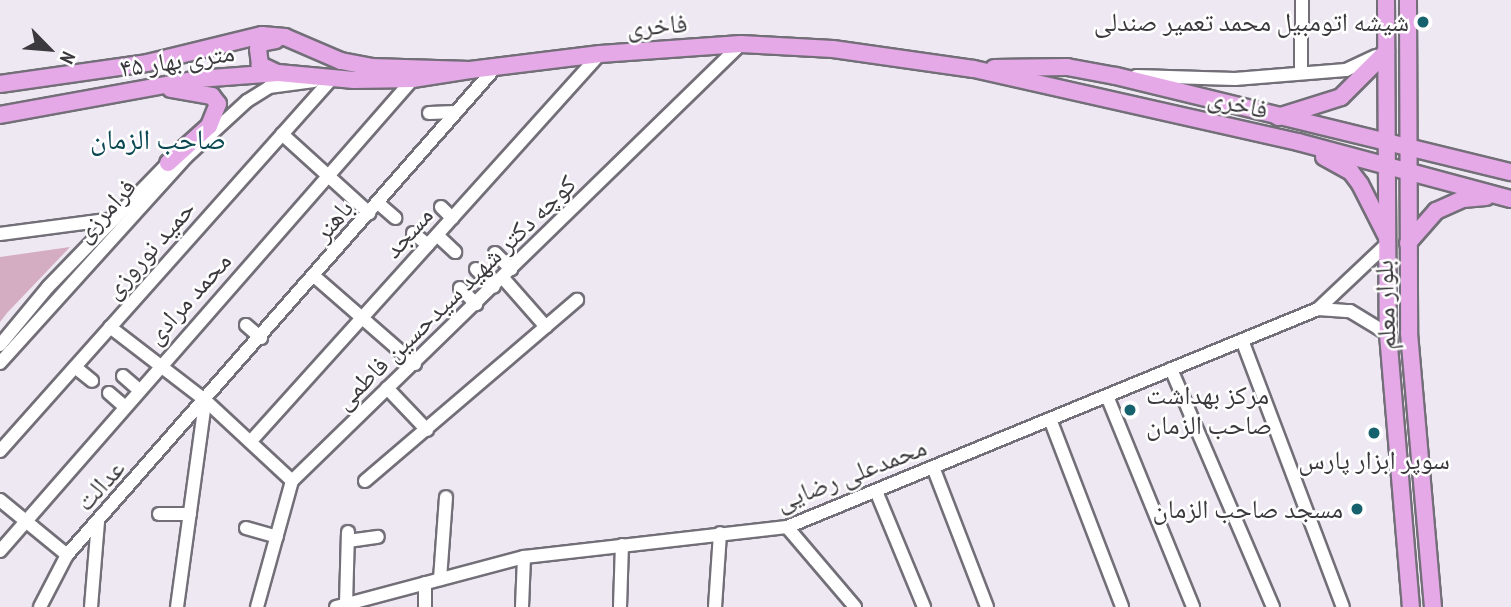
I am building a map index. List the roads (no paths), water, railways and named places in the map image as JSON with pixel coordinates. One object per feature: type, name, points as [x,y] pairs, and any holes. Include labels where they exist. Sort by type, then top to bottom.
[{"type":"main road","name":"بلوار معلم","points":[[1386,0],[1388,334],[1408,605]]},
{"type":"main road","name":"بلوار معلم","points":[[1408,0],[1408,243],[1420,496],[1433,607]]},
{"type":"main road","name":"۴۵ متری بهار","points":[[0,84],[147,63],[262,35],[285,37]]},
{"type":"main road","points":[[278,73],[260,65],[258,49],[261,43],[285,37]]},
{"type":"main road","name":"فاخری","points":[[285,37],[341,61],[371,67],[470,70]]},
{"type":"main road","name":"فاخری","points":[[278,73],[332,78],[413,79],[600,54],[741,44],[833,49],[974,69],[1298,142],[1387,169],[1504,197]]},
{"type":"main road","points":[[1278,117],[1341,97],[1362,81],[1386,49]]},
{"type":"main road","name":"فاخری","points":[[974,69],[1067,67],[1115,76],[1511,172]]},
{"type":"main road","name":"۴۵ متری بهار","points":[[0,115],[151,87],[278,73]]},
{"type":"main road","points":[[151,87],[197,92],[212,96],[218,104],[209,126],[168,163]]},
{"type":"main road","points":[[1298,142],[1351,172],[1387,240]]},
{"type":"main road","points":[[1408,243],[1423,223],[1450,204],[1504,197]]},
{"type":"street","points":[[1301,71],[1302,0]]},
{"type":"street","name":"کوچه دکتر شهید سیدحسین فاطمی","points":[[292,481],[741,44]]},
{"type":"street","points":[[1115,76],[1235,79],[1360,66],[1386,49]]},
{"type":"street","name":"مسجد","points":[[251,441],[600,54]]},
{"type":"street","name":"باهنر","points":[[206,401],[495,68]]},
{"type":"street","name":"حمید نوروزی","points":[[0,451],[332,78]]},
{"type":"street","name":"فرامرزی","points":[[0,363],[186,157],[247,101],[269,87],[332,78]]},
{"type":"street","name":"محمد مرادی","points":[[0,551],[159,365],[413,79]]},
{"type":"street","points":[[429,113],[456,112]]},
{"type":"street","points":[[282,134],[328,175],[373,208],[395,218]]},
{"type":"street","name":"فرامرزی","points":[[0,345],[48,287],[168,163]]},
{"type":"street","points":[[441,207],[452,218]]},
{"type":"street","points":[[0,234],[114,219]]},
{"type":"street","points":[[413,233],[455,252]]},
{"type":"street","points":[[1318,309],[1387,240]]},
{"type":"street","points":[[495,253],[503,278],[546,327]]},
{"type":"street","points":[[476,269],[503,278]]},
{"type":"street","points":[[314,276],[415,363]]},
{"type":"street","points":[[460,288],[476,304]]},
{"type":"street","points":[[365,481],[577,300]]},
{"type":"street","points":[[1318,309],[1350,311],[1388,334]]},
{"type":"street","name":"محمدعلی رضایی","points":[[341,606],[524,557],[787,527],[1318,309]]},
{"type":"street","points":[[246,325],[261,338]]},
{"type":"street","points":[[110,327],[206,401],[292,481],[257,607]]},
{"type":"street","points":[[1242,340],[1343,607]]},
{"type":"street","points":[[75,367],[92,381]]},
{"type":"street","points":[[1171,369],[1273,607]]},
{"type":"street","points":[[122,376],[138,389]]},
{"type":"street","points":[[387,388],[427,430]]},
{"type":"street","points":[[109,393],[124,406]]},
{"type":"street","points":[[1107,396],[1194,607]]},
{"type":"street","points":[[177,607],[206,401]]},
{"type":"street","name":"عدالت","points":[[40,607],[67,555],[206,401]]},
{"type":"street","points":[[1050,419],[1122,607]]},
{"type":"street","points":[[933,467],[987,607]]},
{"type":"street","points":[[876,491],[924,607]]},
{"type":"street","points":[[440,579],[446,497]]},
{"type":"street","points":[[0,500],[67,555]]},
{"type":"street","points":[[159,514],[190,514]]},
{"type":"street","points":[[92,607],[98,522]]},
{"type":"street","points":[[787,527],[852,606]]},
{"type":"street","points":[[246,528],[277,537]]},
{"type":"street","points":[[715,607],[720,533]]},
{"type":"street","points":[[341,606],[348,536],[378,537]]},
{"type":"street","points":[[620,607],[621,545]]},
{"type":"street","points":[[522,607],[524,557]]},
{"type":"street","points":[[425,583],[425,607]]},
{"type":"place","name":"شیشه اتومبیل محمد تعمیر صندلی","points":[[1423,22]]},
{"type":"place","name":"مرکز بهداشت صاحب الزمان","points":[[1130,410]]},
{"type":"place","name":"سوپر ابزار پارس","points":[[1374,433]]},
{"type":"place","name":"مسجد صاحب الزمان","points":[[1357,509]]},
{"type":"district","name":"صاحب الزمان","points":[[158,139]]}]
